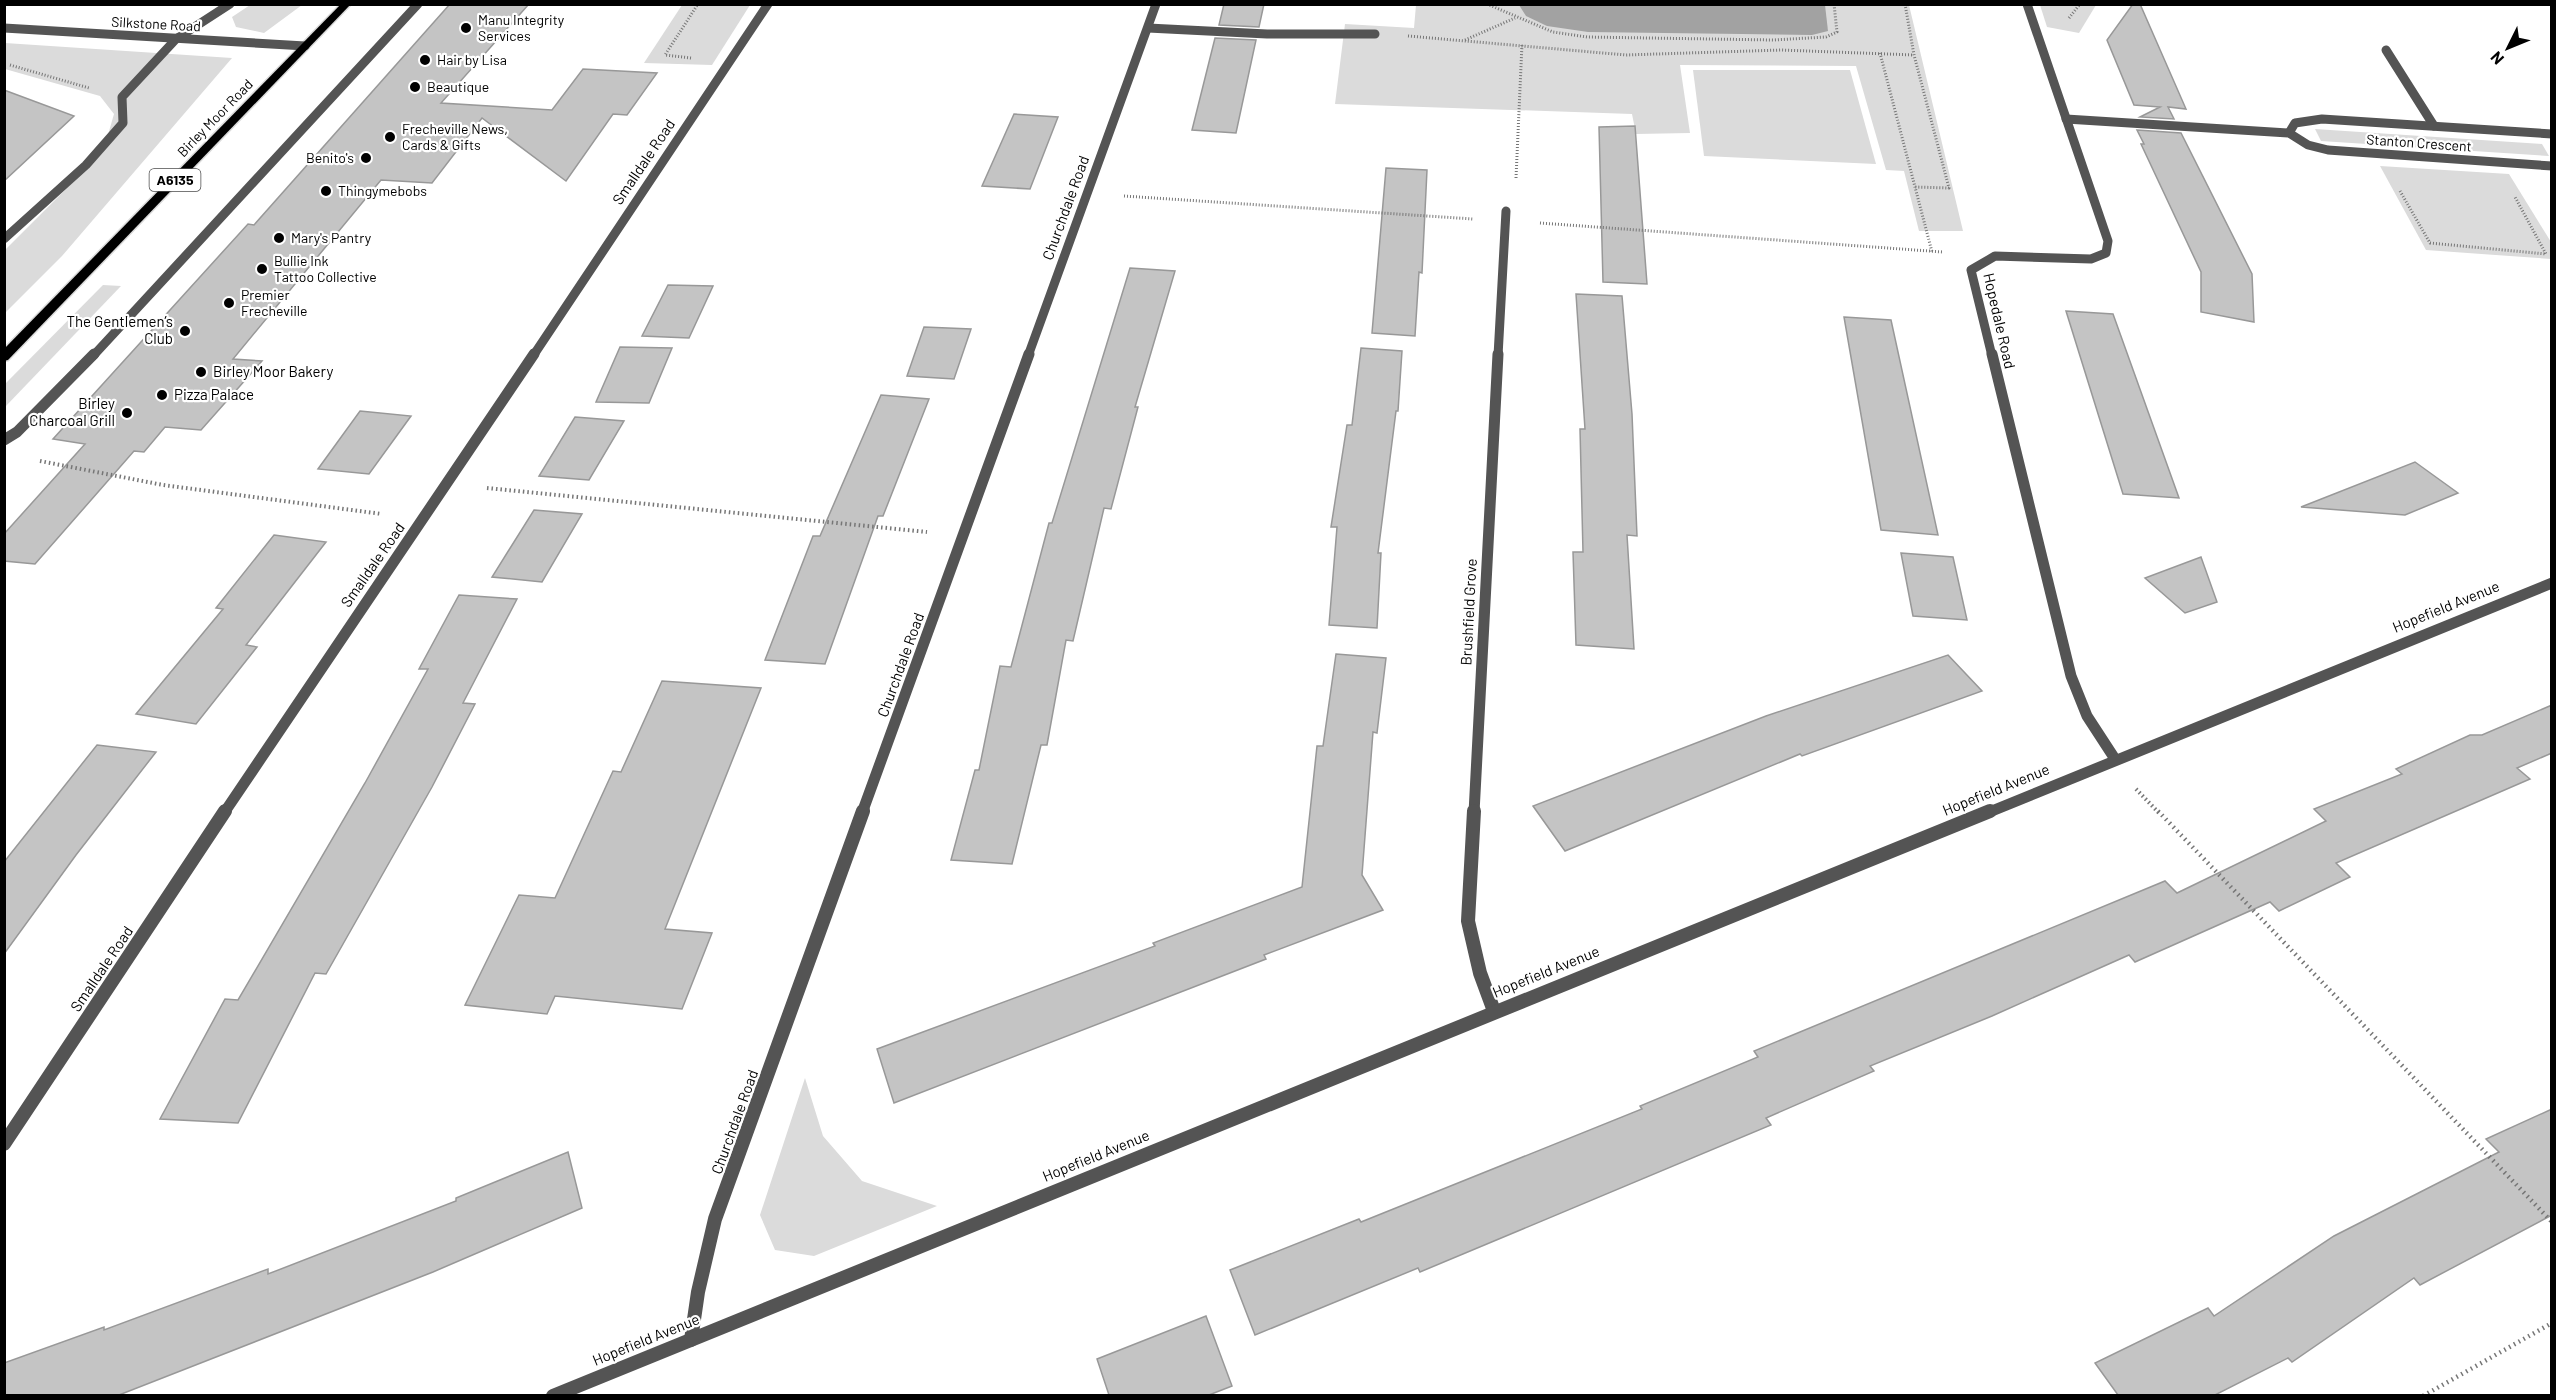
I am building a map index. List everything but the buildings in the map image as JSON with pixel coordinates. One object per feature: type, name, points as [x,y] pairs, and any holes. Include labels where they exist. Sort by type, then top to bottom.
[{"type":"main road","name":"Birley Moor Road","points":[[4,357],[347,4]]},
{"type":"street","points":[[4,239],[87,165],[123,123],[122,97],[176,39],[230,4]]},
{"type":"street","points":[[4,440],[16,432],[89,360],[418,4]]},
{"type":"street","name":"Smalldale Road","points":[[4,1144],[302,696],[447,485],[768,4]]},
{"type":"street","name":"Churchdale Road","points":[[691,1340],[698,1292],[715,1219],[1156,4]]},
{"type":"street","name":"Hopedale Road","points":[[2027,4],[2108,241],[2106,253],[2091,259],[1995,256],[1971,270],[2071,676],[2087,716],[2115,759]]},
{"type":"street","name":"Silkstone Road","points":[[4,28],[305,46]]},
{"type":"street","points":[[1148,28],[1267,34],[1375,34]]},
{"type":"street","name":"Stanton Crescent","points":[[2386,50],[2434,126]]},
{"type":"street","name":"Stanton Crescent","points":[[2066,119],[2289,133],[2308,145],[2328,150],[2552,166]]},
{"type":"street","name":"Stanton Crescent","points":[[2289,133],[2295,123],[2322,120],[2552,134]]},
{"type":"street","name":"Brushfield Grove","points":[[1494,1011],[1480,973],[1468,921],[1506,211]]},
{"type":"street","name":"Hopefield Avenue","points":[[553,1395],[2552,582]]},
{"type":"path","points":[[698,4],[665,55],[728,63]]},
{"type":"path","points":[[1487,4],[1515,18],[1553,32],[1587,37],[1773,40],[1820,38],[1837,32],[1834,4]]},
{"type":"path","points":[[1905,4],[1914,55],[1948,189],[1916,187]]},
{"type":"path","points":[[1465,41],[1515,18]]},
{"type":"path","points":[[1375,34],[1522,44],[1626,55],[1781,50],[1914,55]]},
{"type":"path","points":[[1773,40],[1781,50]]},
{"type":"path","points":[[1506,211],[1515,190],[1522,44]]},
{"type":"path","points":[[1880,53],[1932,252]]},
{"type":"path","points":[[4,64],[122,97]]},
{"type":"path","points":[[2379,154],[2430,243],[2546,254],[2495,162]]},
{"type":"path","points":[[31,458],[163,485],[423,520]]},
{"type":"path","points":[[447,485],[964,535]]},
{"type":"path","points":[[2115,759],[2148,805],[2552,1222]]},
{"type":"path","points":[[2423,1395],[2552,1323]]},
{"type":"shaded area","points":[[2040,4],[2096,5],[2079,33],[2047,27]]},
{"type":"shaded area","points":[[250,5],[302,5],[264,33],[236,27],[232,17]]},
{"type":"shaded area","points":[[682,5],[750,5],[712,65],[644,63]]},
{"type":"shaded area","points":[[1416,5],[1909,5],[1963,231],[1919,231],[1904,171],[1886,170],[1856,66],[1680,65],[1690,133],[1636,134],[1632,114],[1335,104],[1345,24],[1414,28]]},
{"type":"shaded area","points":[[1519,5],[1825,5],[1828,31],[1812,35],[1588,32],[1547,26],[1526,16]]},
{"type":"shaded area","points":[[5,43],[232,58],[62,256],[5,313],[5,250],[103,152],[114,114],[100,96],[5,69]]},
{"type":"shaded area","points":[[1693,70],[1850,70],[1876,164],[1704,156]]},
{"type":"shaded area","points":[[2315,129],[2542,144],[2549,156],[2321,141]]},
{"type":"shaded area","points":[[2380,166],[2509,174],[2551,242],[2551,259],[2426,250]]},
{"type":"shaded area","points":[[103,285],[121,286],[5,407],[5,384]]},
{"type":"shaded area","points":[[805,1078],[823,1136],[862,1181],[937,1206],[814,1256],[775,1250],[760,1215]]},
{"type":"place","name":"Manu Integrity Services","points":[[466,28]]},
{"type":"place","name":"Hair by Lisa","points":[[425,60]]},
{"type":"place","name":"Beautique","points":[[415,87]]},
{"type":"place","name":"Frecheville News, Cards & Gifts","points":[[390,137]]},
{"type":"place","name":"Benito's","points":[[366,158]]},
{"type":"place","name":"Thingymebobs","points":[[326,191]]},
{"type":"place","name":"Mary's Pantry","points":[[279,238]]},
{"type":"place","name":"Bullie Ink Tattoo Collective","points":[[262,269]]},
{"type":"place","name":"Premier Frecheville","points":[[229,303]]},
{"type":"place","name":"The Gentlemen’s Club","points":[[185,331]]},
{"type":"place","name":"Birley Moor Bakery","points":[[201,372]]},
{"type":"place","name":"Pizza Palace","points":[[162,395]]},
{"type":"place","name":"Birley Charcoal Grill","points":[[127,413]]}]
